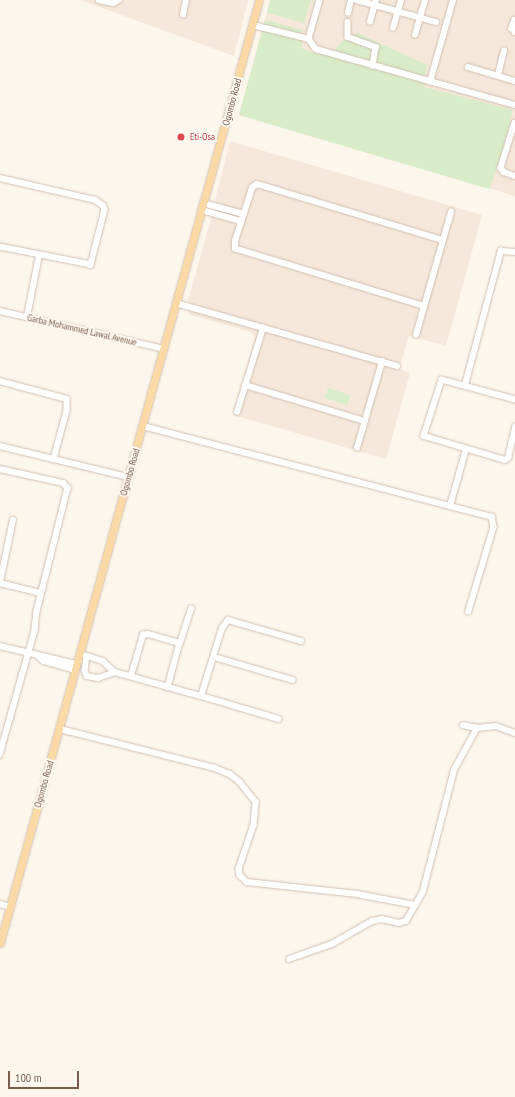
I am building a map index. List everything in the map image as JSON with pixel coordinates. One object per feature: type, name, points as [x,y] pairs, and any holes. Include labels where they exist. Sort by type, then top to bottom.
[{"type":"main road","name":"Ogombo Road","points":[[0,943],[76,667],[84,655],[128,477],[259,0]]},
{"type":"street","points":[[99,0],[113,3],[119,0]]},
{"type":"street","points":[[183,15],[186,0]]},
{"type":"street","points":[[309,39],[320,0]]},
{"type":"street","points":[[348,13],[351,0]]},
{"type":"street","points":[[357,0],[376,2],[398,12],[436,22]]},
{"type":"street","points":[[393,28],[401,0]]},
{"type":"street","points":[[415,35],[425,0]]},
{"type":"street","points":[[430,82],[453,0]]},
{"type":"street","points":[[370,22],[376,2]]},
{"type":"street","points":[[515,20],[512,28],[515,32]]},
{"type":"street","points":[[348,22],[348,37],[376,47],[373,66]]},
{"type":"street","points":[[252,25],[309,39],[316,49],[515,105]]},
{"type":"street","points":[[498,76],[504,51]]},
{"type":"street","points":[[468,67],[515,80]]},
{"type":"street","points":[[515,123],[502,170],[515,176]]},
{"type":"street","points":[[0,178],[91,199],[104,207],[104,218],[91,265],[0,247]]},
{"type":"street","points":[[423,306],[235,249],[234,245],[252,188],[257,184],[442,240]]},
{"type":"street","points":[[203,206],[244,214]]},
{"type":"street","points":[[203,206],[242,221]]},
{"type":"street","points":[[416,335],[423,306],[451,212]]},
{"type":"street","points":[[465,385],[501,251],[515,252]]},
{"type":"street","points":[[27,317],[39,255]]},
{"type":"street","points":[[176,303],[397,366]]},
{"type":"street","name":"Garba Mohammed Lawal Avenue","points":[[0,311],[164,349]]},
{"type":"street","points":[[237,412],[262,328]]},
{"type":"street","points":[[357,448],[382,362]]},
{"type":"street","points":[[515,400],[465,385],[442,380],[424,434],[425,437],[507,460],[515,427]]},
{"type":"street","points":[[0,381],[67,399],[67,411],[54,459]]},
{"type":"street","points":[[245,385],[365,420]]},
{"type":"street","points":[[143,426],[450,506],[494,519],[469,611]]},
{"type":"street","points":[[0,446],[128,477]]},
{"type":"street","points":[[450,506],[466,449]]},
{"type":"street","points":[[0,469],[68,486],[41,593],[28,653],[0,755]]},
{"type":"street","points":[[13,520],[0,582],[41,593]]},
{"type":"street","points":[[168,687],[191,609]]},
{"type":"street","points":[[201,696],[222,628],[228,620],[301,641]]},
{"type":"street","points":[[131,676],[145,634],[180,643]]},
{"type":"street","points":[[0,646],[36,654],[76,667]]},
{"type":"street","points":[[115,672],[98,678],[87,676],[84,655],[102,660],[115,672],[279,719]]},
{"type":"street","points":[[214,657],[293,680]]},
{"type":"street","points":[[462,725],[477,728],[496,726],[515,733]]},
{"type":"street","points":[[289,959],[332,944],[372,921],[382,919],[404,923],[423,891],[454,770],[477,728]]},
{"type":"street","points":[[60,729],[215,768],[230,774],[239,781],[256,802],[254,825],[239,869],[240,875],[247,882],[357,894],[415,905]]},
{"type":"street","points":[[0,904],[11,907]]},
{"type":"shaded area","points":[[80,0],[248,0],[234,56]]},
{"type":"shaded area","points":[[270,0],[515,0],[515,196],[239,115]]},
{"type":"shaded area","points":[[230,141],[482,215],[446,346],[409,336],[399,369],[410,373],[386,459],[233,415],[255,338],[251,332],[188,314],[192,302],[188,301],[211,218],[217,207],[215,200]]},
{"type":"green space","points":[[270,0],[311,0],[304,23],[267,13]]},
{"type":"green space","points":[[265,20],[302,30],[302,48],[313,53],[335,50],[341,42],[357,33],[427,65],[424,87],[513,110],[499,164],[489,189],[239,115]]},
{"type":"green space","points":[[328,388],[350,395],[347,405],[325,398]]},
{"type":"place","name":"Eti-Osa","points":[[181,137]]}]
